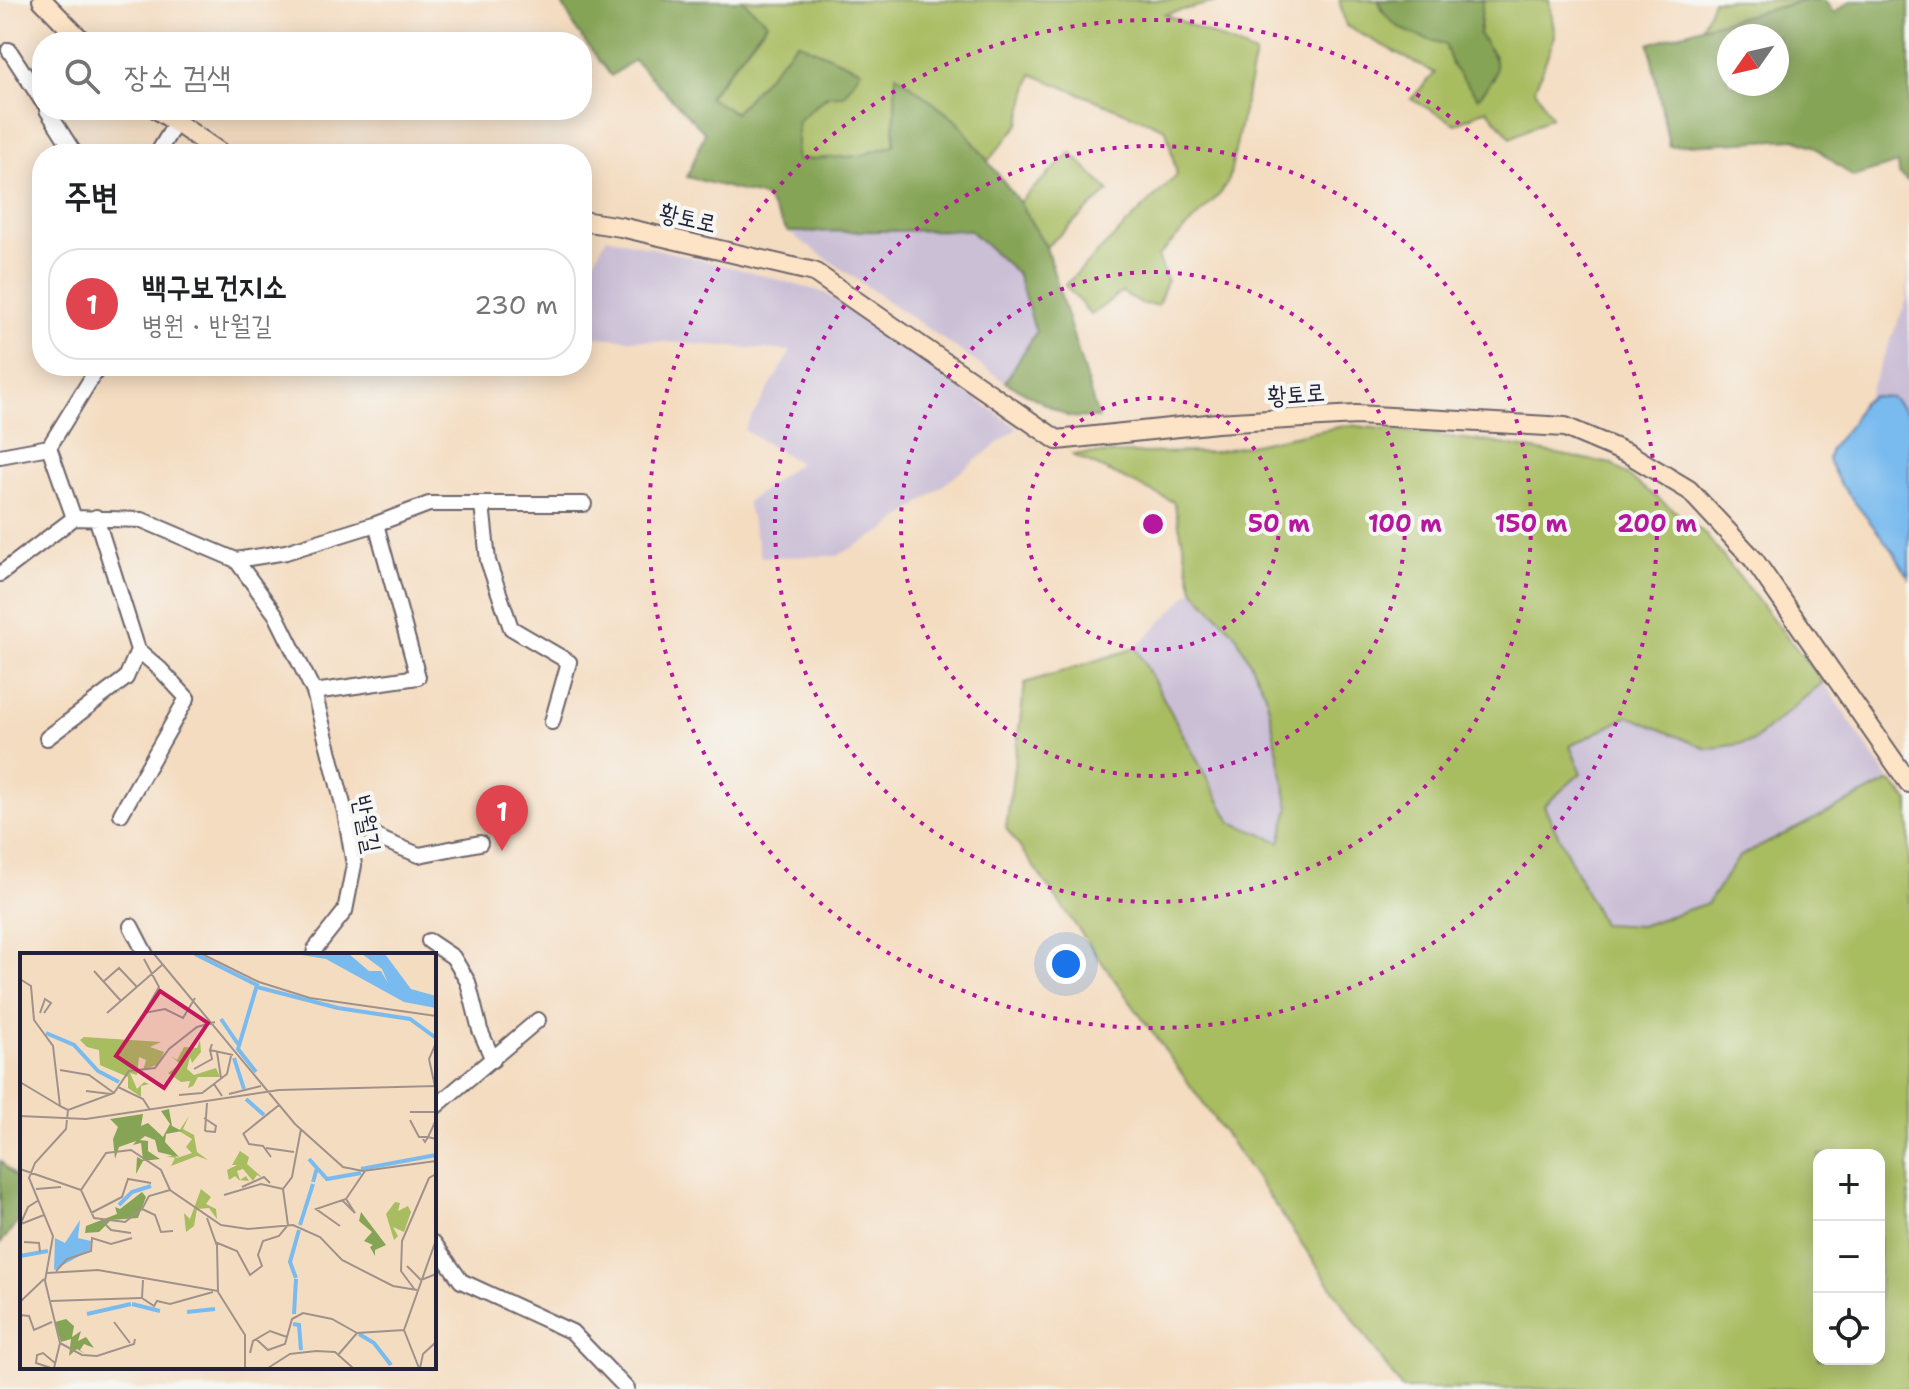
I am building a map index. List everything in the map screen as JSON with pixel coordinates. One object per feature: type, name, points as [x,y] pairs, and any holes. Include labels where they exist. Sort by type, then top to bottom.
[{"type":"main road","points":[[42,0],[73,32]]},
{"type":"main road","points":[[170,120],[206,144]]},
{"type":"main road","name":"황토로","points":[[592,223],[814,272],[1057,440],[1217,423],[1356,415],[1565,427],[1629,454],[1689,490],[1754,560],[1909,783]]},
{"type":"street","points":[[9,50],[32,86]]},
{"type":"street","points":[[53,120],[69,144]]},
{"type":"street","points":[[163,144],[175,124]]},
{"type":"street","points":[[0,456],[49,447],[93,376]]},
{"type":"street","points":[[49,447],[74,518]]},
{"type":"street","points":[[0,574],[74,518],[142,520],[236,560],[286,552],[429,504],[584,504]]},
{"type":"street","points":[[482,504],[488,561],[511,628],[569,662],[552,722]]},
{"type":"street","points":[[96,517],[138,650],[187,698],[121,814]]},
{"type":"street","points":[[314,692],[418,677],[376,524]]},
{"type":"street","name":"반월길","points":[[236,560],[276,615],[314,692],[345,812],[354,865],[345,911],[314,953]]},
{"type":"street","points":[[47,738],[126,678],[138,650]]},
{"type":"street","points":[[345,812],[380,839],[419,855],[480,843]]},
{"type":"street","points":[[131,926],[145,953]]},
{"type":"street","points":[[429,941],[453,957],[468,982],[480,1030],[493,1060]]},
{"type":"street","points":[[436,1106],[538,1020]]},
{"type":"street","points":[[436,1246],[461,1281],[572,1332],[627,1389]]},
{"type":"shaded area","points":[[969,230],[1017,273],[1037,333],[1005,382],[788,232]]},
{"type":"shaded area","points":[[607,237],[825,293],[1018,428],[885,530],[837,556],[761,557],[747,502],[799,463],[744,430],[791,351],[592,337],[592,264]]},
{"type":"shaded area","points":[[1909,254],[1909,416],[1891,397],[1867,398],[1907,299]]},
{"type":"shaded area","points":[[1193,589],[1236,635],[1266,694],[1289,808],[1280,843],[1231,822],[1136,648]]},
{"type":"shaded area","points":[[1823,682],[1890,781],[1739,857],[1708,903],[1640,926],[1602,924],[1544,805],[1581,773],[1570,746],[1629,716],[1707,749],[1752,742]]},
{"type":"green space","points":[[560,0],[742,0],[767,22],[708,97],[735,113],[797,42],[861,70],[844,95],[826,96],[798,121],[796,160],[859,156],[894,145],[896,74],[958,122],[1019,202],[1046,247],[1098,418],[1069,417],[1005,382],[1036,332],[1017,273],[969,230],[788,232],[765,197],[687,177],[705,133],[634,60],[611,76],[592,51],[592,32],[577,31]]},
{"type":"green space","points":[[742,0],[1225,0],[1165,14],[1255,54],[1229,180],[1221,193],[1158,256],[1167,281],[1158,305],[1141,304],[1122,292],[1091,315],[1065,285],[1177,175],[1166,129],[1032,74],[1019,124],[988,161],[958,122],[896,75],[894,145],[859,156],[796,161],[797,121],[861,70],[736,113],[708,98],[767,23]]},
{"type":"green space","points":[[1339,0],[1379,0],[1381,10],[1445,44],[1453,67],[1494,80],[1495,56],[1479,34],[1483,0],[1549,0],[1555,36],[1535,89],[1551,117],[1511,138],[1487,109],[1456,124],[1411,99],[1435,73],[1346,26]]},
{"type":"green space","points":[[1379,0],[1483,0],[1479,34],[1496,66],[1492,80],[1478,98],[1453,67],[1445,44],[1415,35],[1396,25],[1388,18]]},
{"type":"green space","points":[[1713,0],[1807,0],[1702,27]]},
{"type":"green space","points":[[1807,0],[1824,0],[1834,13],[1852,0],[1909,0],[1909,183],[1899,174],[1898,163],[1853,177],[1813,146],[1795,139],[1669,146],[1649,44],[1702,27]]},
{"type":"green space","points":[[1071,153],[1109,191],[1046,247],[1019,202]]},
{"type":"green space","points":[[1349,425],[1490,442],[1612,464],[1704,533],[1823,682],[1752,742],[1707,749],[1629,716],[1570,746],[1581,773],[1544,806],[1602,924],[1640,926],[1708,903],[1739,857],[1890,781],[1909,802],[1909,1389],[1402,1389],[1255,1176],[1006,828],[1025,683],[1136,648],[1231,822],[1280,842],[1289,808],[1266,694],[1236,635],[1193,589],[1174,502],[1071,454],[1213,452]]},
{"type":"green space","points":[[0,1161],[20,1182],[20,1219],[0,1244]]},
{"type":"water","points":[[1873,396],[1891,397],[1909,416],[1909,578],[1894,553],[1839,482],[1828,460],[1831,448],[1850,425],[1862,402]]},
{"type":"place","name":"백구보건지소","points":[[502,851]]}]
